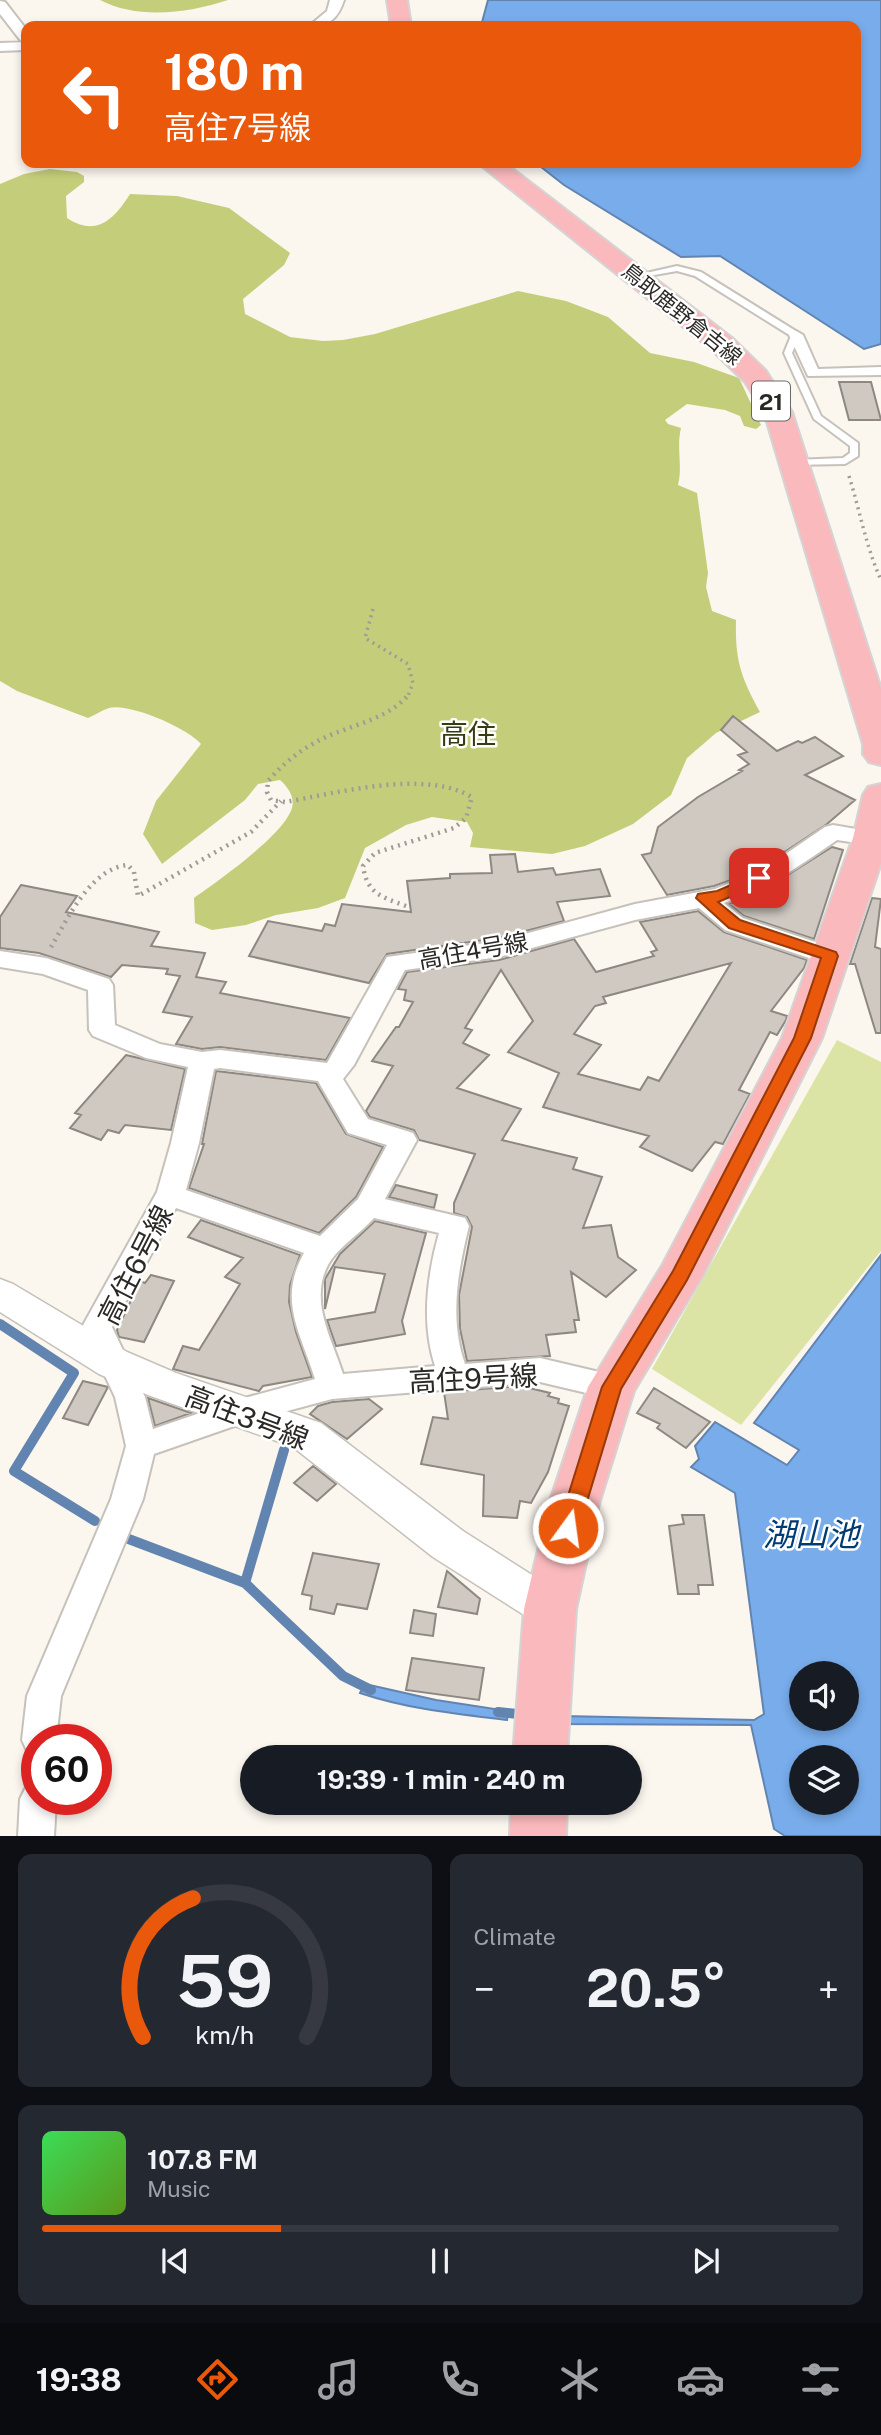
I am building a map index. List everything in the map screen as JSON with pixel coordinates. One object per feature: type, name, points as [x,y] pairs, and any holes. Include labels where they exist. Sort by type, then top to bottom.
[{"type":"main road","points":[[397,0],[400,21]]},
{"type":"main road","name":"鳥取鹿野倉吉線","points":[[497,168],[722,344],[756,377],[778,412],[855,656],[881,744],[881,754]]},
{"type":"main road","points":[[541,1745],[550,1609],[574,1504],[612,1387],[680,1275],[802,1038],[871,838],[881,795]]},
{"type":"main road","points":[[538,1836],[539,1815]]},
{"type":"street","points":[[322,21],[332,13],[337,0]]},
{"type":"street","points":[[0,5],[21,32]]},
{"type":"street","points":[[0,47],[21,46]]},
{"type":"street","points":[[796,335],[813,373],[881,371]]},
{"type":"street","name":"高住4号線","points":[[326,1073],[334,1072],[341,1065],[396,963],[499,949],[635,912],[720,896],[741,888],[795,858],[833,832],[871,838]]},
{"type":"street","points":[[704,898],[734,924],[830,956]]},
{"type":"street","points":[[0,959],[39,965],[100,985],[102,1030],[155,1052],[202,1061],[220,1059],[326,1073],[358,1126],[403,1140],[368,1206],[314,1262],[305,1295],[306,1314],[314,1328],[332,1387]]},
{"type":"street","name":"高住6号線","points":[[41,1724],[44,1696],[127,1499],[141,1446],[130,1397],[97,1327],[170,1195],[185,1143],[202,1061]]},
{"type":"street","points":[[170,1195],[324,1249]]},
{"type":"street","points":[[368,1206],[455,1226],[440,1313],[454,1377]]},
{"type":"street","name":"高住3号線","points":[[0,1294],[113,1363],[162,1384],[307,1435],[448,1544],[550,1609]]},
{"type":"street","name":"高住9号線","points":[[141,1446],[241,1411],[332,1387],[540,1370],[612,1387]]},
{"type":"street","points":[[36,1836],[37,1815]]},
{"type":"lane","points":[[637,276],[677,268],[698,274],[796,335],[788,353],[817,417],[855,445],[856,454],[845,461],[794,463]]},
{"type":"path","points":[[845,461],[864,523],[869,553],[881,580]]},
{"type":"path","points":[[373,609],[365,638],[408,664],[414,681],[411,693],[400,704],[383,713],[303,749],[278,769],[268,781],[267,792],[271,800],[281,801],[412,784],[443,783],[466,790],[472,797],[466,818],[454,828],[375,853],[363,866],[365,882],[378,895],[406,906]]},
{"type":"path","points":[[39,965],[101,875],[115,865],[128,865],[134,872],[138,896],[251,832],[281,801]]},
{"type":"green space","points":[[100,0],[228,0],[180,11],[147,12],[115,6]]},
{"type":"green space","points":[[50,169],[77,172],[84,176],[84,182],[66,196],[67,218],[87,226],[96,226],[111,217],[130,194],[177,196],[229,208],[290,253],[284,265],[243,299],[245,314],[290,337],[323,341],[375,334],[518,291],[566,301],[608,317],[650,353],[694,362],[739,378],[761,425],[756,429],[744,426],[740,416],[725,410],[687,404],[665,420],[668,424],[681,428],[678,485],[697,493],[708,573],[706,587],[712,611],[736,620],[740,668],[760,712],[716,733],[687,758],[671,795],[633,824],[585,846],[552,854],[470,847],[473,833],[467,822],[432,817],[406,825],[365,848],[345,898],[318,908],[276,915],[246,925],[212,930],[195,923],[194,898],[249,857],[286,819],[293,804],[286,786],[280,780],[258,784],[245,800],[162,864],[143,834],[156,801],[201,744],[184,731],[144,713],[118,707],[109,708],[88,718],[17,691],[0,681],[0,184],[24,174]]},
{"type":"green space","points":[[837,1040],[881,1062],[881,1251],[741,1425],[652,1369]]},
{"type":"water","points":[[488,0],[881,0],[881,344],[864,349],[720,256],[681,257],[564,185],[542,168],[861,168],[861,21],[482,21]]},
{"type":"water","name":"湖山池","points":[[881,1255],[881,1836],[785,1836],[774,1829],[751,1725],[561,1724],[563,1716],[754,1720],[764,1714],[735,1493],[691,1467],[699,1459],[695,1446],[715,1422],[787,1465],[799,1450],[754,1423]]},
{"type":"water","points":[[365,1684],[436,1700],[508,1711],[507,1720],[396,1703],[360,1693]]},
{"type":"building","points":[[839,382],[871,382],[881,420],[849,420]]},
{"type":"building","points":[[733,716],[777,751],[798,741],[802,743],[815,737],[843,756],[805,775],[855,800],[827,824],[786,851],[731,880],[667,895],[642,855],[651,853],[658,827],[749,764],[738,755],[747,752],[721,730]]},
{"type":"building","points":[[832,847],[843,850],[814,939],[744,916],[729,904],[770,886]]},
{"type":"building","points":[[515,854],[518,872],[553,868],[556,875],[600,869],[610,896],[557,902],[564,921],[498,938],[387,954],[369,983],[249,956],[268,921],[322,931],[325,924],[335,926],[342,904],[411,912],[407,881],[450,878],[450,874],[492,873],[490,855]]},
{"type":"building","points":[[21,885],[77,896],[66,912],[159,932],[151,946],[205,953],[196,977],[226,982],[220,993],[350,1018],[326,1060],[220,1047],[202,1049],[176,1044],[192,1017],[163,1012],[180,976],[166,974],[168,969],[122,965],[111,977],[39,953],[0,948],[0,917]]},
{"type":"building","points":[[872,898],[881,899],[875,947],[881,949],[881,1033],[876,1033],[855,964],[850,964]]},
{"type":"building","points":[[698,911],[724,932],[807,960],[804,968],[771,1011],[787,1016],[786,1020],[777,1035],[770,1032],[739,1090],[750,1094],[723,1144],[715,1142],[692,1171],[640,1147],[649,1136],[543,1107],[559,1073],[508,1052],[533,1021],[501,970],[465,1028],[472,1030],[463,1043],[489,1055],[457,1088],[521,1109],[502,1140],[577,1158],[573,1169],[602,1177],[583,1228],[611,1225],[618,1257],[636,1270],[606,1297],[571,1272],[579,1320],[574,1320],[576,1332],[546,1335],[550,1356],[467,1361],[460,1329],[459,1295],[472,1227],[467,1217],[454,1213],[454,1203],[475,1154],[419,1140],[414,1130],[370,1117],[366,1111],[393,1066],[372,1061],[396,1027],[399,1027],[413,1002],[404,1000],[406,990],[398,989],[407,972],[499,960],[574,939],[596,972],[654,956],[651,952],[657,950],[640,922]],"holes":[[[731,963],[659,1081],[648,1077],[640,1090],[578,1074],[601,1045],[574,1034],[595,1006],[606,1003],[603,997]]]},
{"type":"building","points":[[126,1055],[185,1069],[171,1130],[125,1125],[119,1133],[108,1130],[101,1140],[70,1128],[81,1115],[75,1113]]},
{"type":"building","points":[[216,1071],[316,1083],[346,1134],[383,1147],[356,1197],[319,1233],[189,1188],[204,1144]]},
{"type":"building","points":[[396,1185],[437,1195],[434,1208],[389,1197]]},
{"type":"building","points":[[201,1220],[300,1255],[290,1285],[289,1302],[296,1332],[312,1377],[263,1386],[259,1391],[173,1369],[183,1346],[199,1350],[240,1284],[225,1277],[243,1258],[188,1237]]},
{"type":"building","points":[[375,1221],[426,1233],[402,1321],[405,1334],[336,1346],[327,1320],[375,1312],[385,1274],[335,1267],[325,1309],[325,1279],[340,1254]]},
{"type":"building","points":[[151,1275],[174,1281],[144,1342],[119,1337],[117,1330],[140,1281],[145,1283]]},
{"type":"building","points":[[83,1381],[108,1387],[88,1425],[63,1418]]},
{"type":"building","points":[[521,1386],[550,1393],[548,1396],[559,1399],[558,1403],[569,1406],[548,1472],[531,1503],[520,1501],[517,1518],[483,1516],[484,1475],[421,1464],[433,1417],[448,1419],[444,1392]]},
{"type":"building","points":[[654,1388],[710,1422],[686,1448],[657,1428],[660,1424],[637,1413]]},
{"type":"building","points":[[148,1398],[191,1413],[155,1426]]},
{"type":"building","points":[[369,1399],[382,1409],[347,1439],[310,1414],[318,1406],[332,1402]]},
{"type":"building","points":[[313,1466],[336,1484],[317,1501],[294,1483]]},
{"type":"building","points":[[682,1515],[704,1515],[713,1585],[698,1585],[699,1594],[678,1594],[669,1526],[684,1524]]},
{"type":"building","points":[[313,1553],[379,1564],[367,1609],[337,1604],[334,1614],[310,1609],[312,1596],[302,1594]]},
{"type":"building","points":[[447,1571],[480,1599],[477,1614],[438,1607]]},
{"type":"building","points":[[414,1610],[436,1614],[433,1636],[410,1633]]},
{"type":"building","points":[[412,1658],[484,1668],[479,1700],[406,1690]]},
{"type":"waterway","points":[[0,1324],[74,1373],[14,1471],[95,1521]]},
{"type":"waterway","points":[[245,1583],[284,1450]]},
{"type":"waterway","points":[[126,1538],[245,1583]]},
{"type":"waterway","points":[[245,1583],[343,1676],[371,1690]]},
{"type":"waterway","points":[[498,1712],[527,1715]]},
{"type":"district","name":"高住","points":[[468,733]]},
{"type":"route","points":[[568,1528],[612,1387],[680,1275],[802,1038],[830,956],[734,924],[704,898],[720,896],[759,878]]}]
